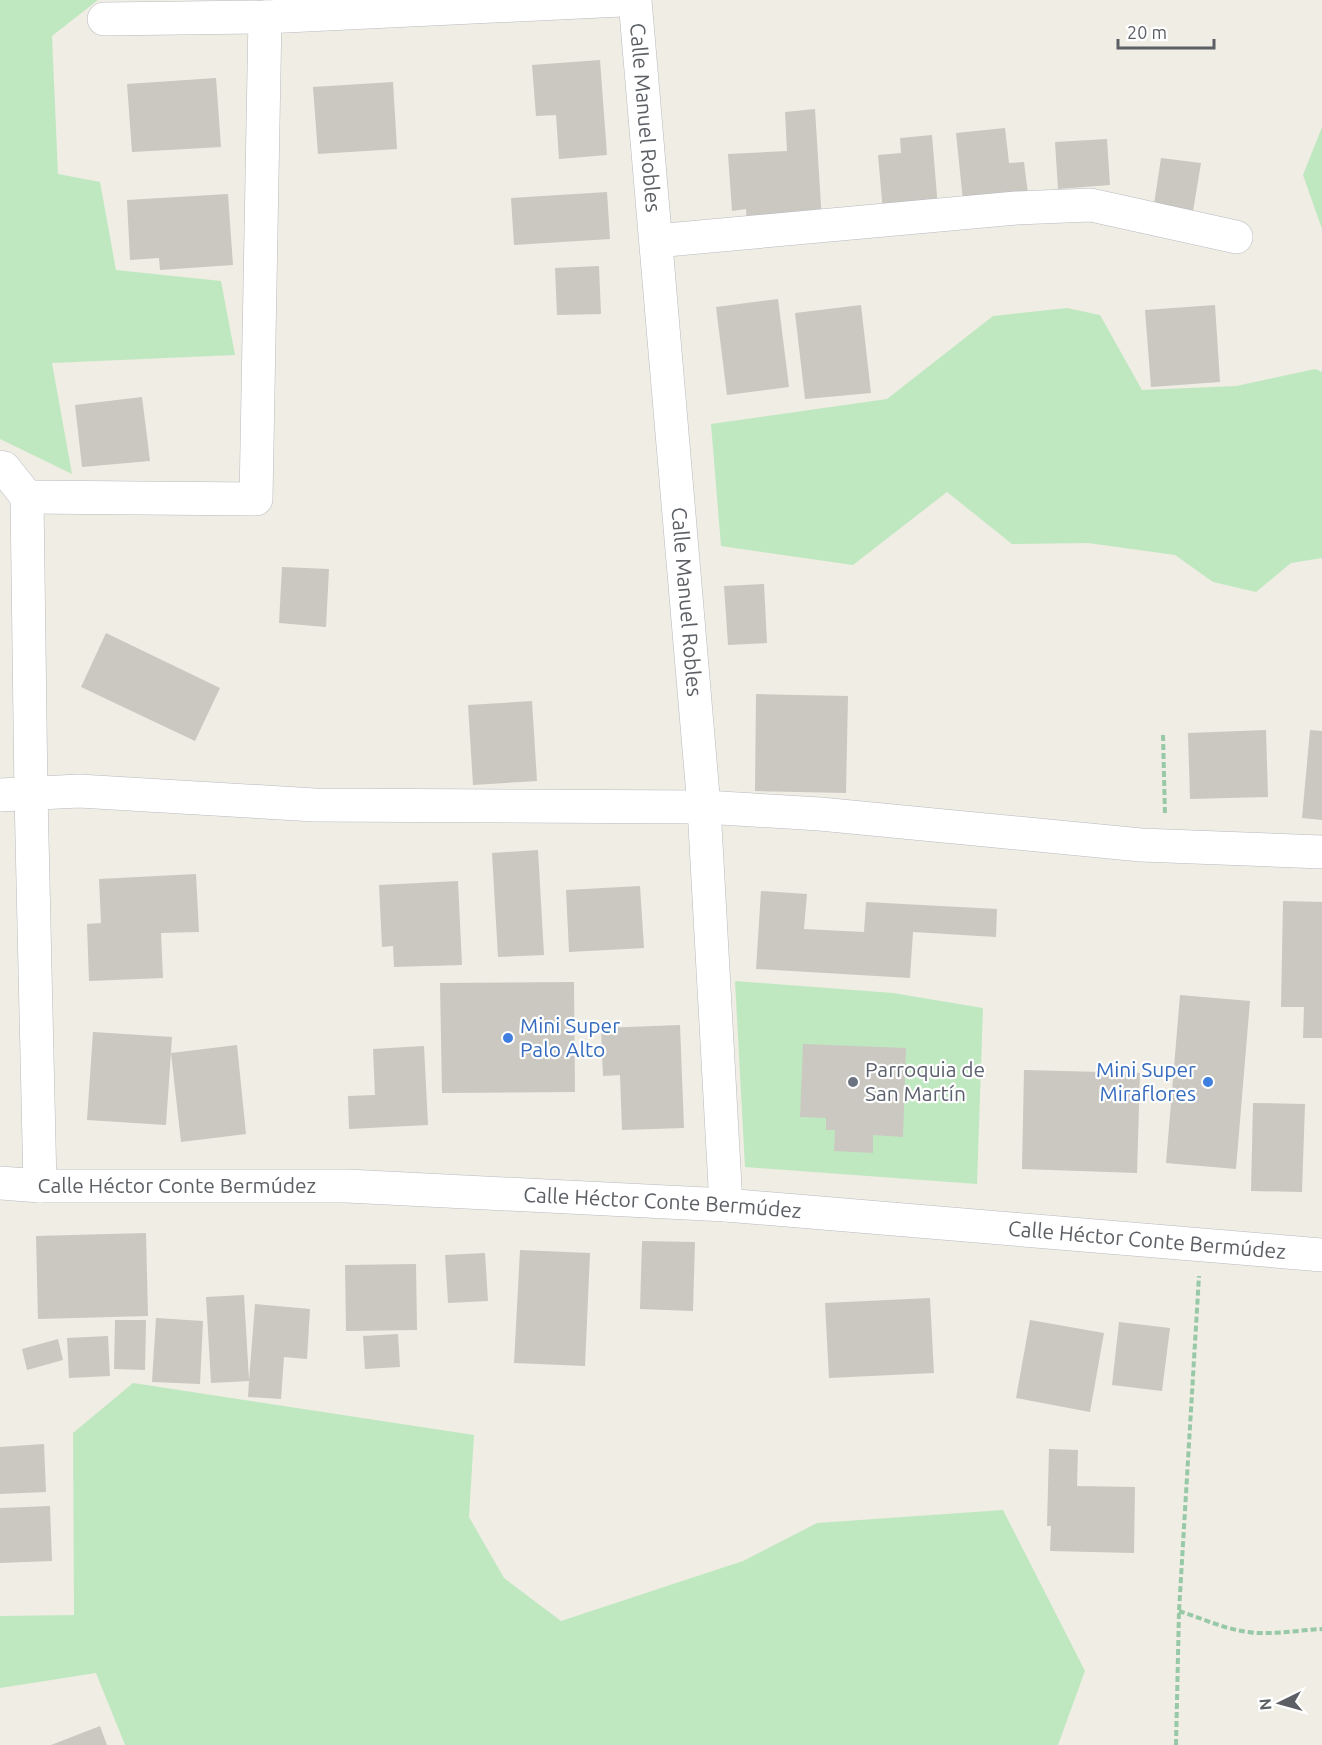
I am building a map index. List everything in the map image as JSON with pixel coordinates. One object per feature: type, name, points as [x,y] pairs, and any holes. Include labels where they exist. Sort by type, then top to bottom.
[{"type":"street","points":[[104,19],[265,17],[622,0]]},
{"type":"street","name":"Calle Manuel Robles","points":[[635,0],[704,807],[726,1204]]},
{"type":"street","points":[[27,497],[256,499],[265,17]]},
{"type":"street","points":[[656,241],[1016,208],[1091,205],[1236,237]]},
{"type":"street","points":[[0,467],[4,468],[27,497],[15,794],[40,1186]]},
{"type":"street","points":[[15,794],[79,791],[315,805],[704,807],[820,814],[1062,839],[1322,852]]},
{"type":"street","name":"Calle Héctor Conte Bermúdez","points":[[0,1183],[40,1186],[347,1186],[726,1204],[1322,1255]]},
{"type":"path","points":[[1163,735],[1166,846]]},
{"type":"path","points":[[1176,1745],[1179,1611],[1200,1245]]},
{"type":"path","points":[[1179,1611],[1220,1626],[1265,1634],[1322,1629]]},
{"type":"green space","points":[[0,0],[98,0],[52,36],[58,174],[100,182],[116,270],[221,281],[235,355],[52,363],[72,474],[0,439]]},
{"type":"green space","points":[[1322,127],[1322,229],[1303,175]]},
{"type":"green space","points":[[1067,308],[1100,315],[1142,390],[1236,386],[1315,369],[1322,372],[1322,558],[1291,563],[1256,592],[1213,582],[1175,555],[1088,543],[1012,544],[947,492],[853,565],[721,546],[711,424],[887,399],[993,316]]},
{"type":"green space","points":[[735,981],[893,993],[983,1008],[977,1184],[745,1167]]},
{"type":"green space","points":[[133,1383],[474,1435],[469,1517],[504,1578],[561,1621],[743,1561],[817,1523],[1003,1510],[1085,1671],[1058,1745],[125,1745],[96,1673],[0,1688],[0,1616],[74,1615],[73,1433]]},
{"type":"building","points":[[600,60],[607,155],[559,159],[556,115],[536,116],[532,65]]},
{"type":"building","points":[[216,78],[221,147],[132,152],[127,84]]},
{"type":"building","points":[[393,82],[397,149],[318,154],[313,87]]},
{"type":"building","points":[[815,109],[822,222],[747,227],[746,209],[732,211],[728,154],[787,151],[785,112]]},
{"type":"building","points":[[1005,128],[1009,163],[1024,162],[1028,194],[963,201],[956,133]]},
{"type":"building","points":[[932,135],[938,208],[883,212],[878,155],[901,153],[900,138]]},
{"type":"building","points":[[1107,139],[1110,185],[1058,189],[1055,142]]},
{"type":"building","points":[[1161,158],[1201,163],[1192,217],[1153,211]]},
{"type":"building","points":[[607,192],[610,239],[514,245],[511,198]]},
{"type":"building","points":[[228,194],[233,265],[160,270],[159,258],[130,260],[127,200]]},
{"type":"building","points":[[599,266],[601,314],[557,315],[555,268]]},
{"type":"building","points":[[778,299],[789,387],[727,395],[716,307]]},
{"type":"building","points":[[861,305],[871,393],[805,399],[795,313]]},
{"type":"building","points":[[1215,305],[1220,382],[1151,387],[1145,310]]},
{"type":"building","points":[[142,397],[150,461],[82,467],[75,405]]},
{"type":"building","points":[[282,567],[329,569],[326,627],[279,623]]},
{"type":"building","points":[[764,584],[767,643],[728,645],[724,586]]},
{"type":"building","points":[[106,633],[220,688],[195,741],[81,687]]},
{"type":"building","points":[[756,694],[848,696],[846,793],[755,791]]},
{"type":"building","points":[[532,701],[537,781],[473,785],[468,705]]},
{"type":"building","points":[[1266,730],[1268,797],[1190,799],[1188,733]]},
{"type":"building","points":[[1310,730],[1322,731],[1322,820],[1302,818]]},
{"type":"building","points":[[538,850],[544,955],[498,957],[492,853]]},
{"type":"building","points":[[196,874],[199,932],[161,933],[163,978],[89,981],[87,924],[101,923],[99,879]]},
{"type":"building","points":[[458,881],[462,965],[394,967],[393,946],[382,947],[379,885]]},
{"type":"building","points":[[640,886],[644,948],[569,952],[566,890]]},
{"type":"building","points":[[761,891],[807,894],[804,929],[864,932],[866,902],[997,909],[996,937],[913,932],[910,978],[756,969]]},
{"type":"building","points":[[1283,901],[1322,902],[1322,1038],[1303,1038],[1304,1007],[1281,1007]]},
{"type":"building","name":"Mini Super Palo Alto","points":[[574,982],[575,1092],[442,1093],[440,983]]},
{"type":"building","name":"Mini Super Miraflores","points":[[1180,995],[1250,1001],[1236,1169],[1166,1163]]},
{"type":"building","points":[[680,1025],[684,1128],[622,1130],[620,1075],[603,1076],[601,1028]]},
{"type":"building","points":[[93,1032],[172,1037],[166,1125],[87,1120]]},
{"type":"building","name":"Parroquia de San Martín","points":[[803,1044],[906,1048],[903,1137],[873,1135],[873,1153],[834,1151],[835,1130],[826,1130],[826,1118],[800,1117]]},
{"type":"building","points":[[237,1045],[246,1134],[181,1142],[171,1053]]},
{"type":"building","points":[[424,1046],[428,1125],[349,1129],[348,1096],[375,1095],[373,1049]]},
{"type":"building","points":[[1024,1070],[1140,1073],[1137,1173],[1022,1169]]},
{"type":"building","points":[[1253,1103],[1305,1104],[1302,1192],[1251,1191]]},
{"type":"building","points":[[146,1233],[148,1316],[38,1319],[36,1236]]},
{"type":"building","points":[[642,1241],[695,1242],[693,1311],[640,1309]]},
{"type":"building","points":[[520,1250],[590,1253],[585,1366],[514,1363]]},
{"type":"building","points":[[485,1253],[488,1301],[448,1303],[445,1255]]},
{"type":"building","points":[[416,1264],[417,1330],[346,1331],[345,1265]]},
{"type":"building","points":[[244,1295],[249,1380],[255,1304],[310,1309],[307,1359],[284,1357],[281,1399],[248,1397],[249,1381],[211,1383],[206,1297]]},
{"type":"building","points":[[930,1298],[934,1373],[829,1378],[825,1303]]},
{"type":"building","points":[[156,1318],[203,1321],[200,1384],[152,1382]]},
{"type":"building","points":[[115,1320],[146,1320],[145,1370],[114,1369]]},
{"type":"building","points":[[1030,1320],[1104,1333],[1090,1412],[1016,1398]]},
{"type":"building","points":[[1119,1322],[1170,1328],[1162,1391],[1112,1385]]},
{"type":"building","points":[[398,1334],[400,1367],[365,1369],[363,1336]]},
{"type":"building","points":[[108,1336],[110,1376],[69,1378],[67,1338]]},
{"type":"building","points":[[58,1339],[63,1360],[27,1370],[22,1349]]},
{"type":"building","points":[[44,1444],[46,1492],[0,1494],[0,1447]]},
{"type":"building","points":[[1049,1449],[1078,1450],[1077,1486],[1135,1487],[1134,1553],[1050,1551],[1051,1526],[1047,1526]]},
{"type":"building","points":[[50,1506],[52,1561],[0,1563],[0,1508]]},
{"type":"building","points":[[100,1726],[107,1745],[51,1745]]},
{"type":"place","name":"Mini Super Palo Alto","points":[[508,1038]]},
{"type":"place","name":"Parroquia de San Martín","points":[[853,1082]]},
{"type":"place","name":"Mini Super Miraflores","points":[[1208,1082]]}]
